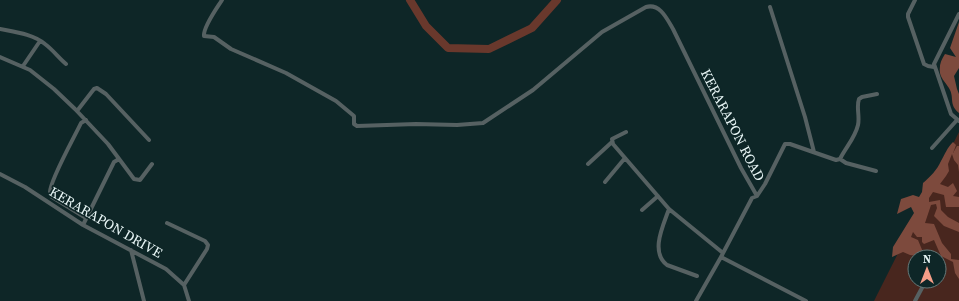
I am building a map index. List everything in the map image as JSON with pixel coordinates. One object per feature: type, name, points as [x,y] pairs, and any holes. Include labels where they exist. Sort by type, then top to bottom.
[{"type":"street","name":"KERARAPON ROAD","points":[[222,0],[213,13],[204,32],[204,36],[214,37],[231,48],[286,73],[336,101],[354,116],[354,124],[357,126],[416,124],[458,125],[483,123],[533,90],[602,32],[649,6],[658,8],[664,14],[679,40],[741,168],[757,196],[752,198],[696,301]]},
{"type":"street","points":[[914,0],[908,17],[924,64],[934,67]]},
{"type":"street","points":[[770,7],[805,117],[814,152]]},
{"type":"street","points":[[932,148],[958,120],[951,114],[934,67],[935,62],[959,14]]},
{"type":"street","points":[[0,29],[28,35],[40,40],[66,64]]},
{"type":"street","points":[[23,66],[40,40]]},
{"type":"street","points":[[0,57],[23,66],[41,78],[86,120],[108,144],[136,180],[140,180],[152,164]]},
{"type":"street","points":[[77,111],[94,89],[97,88],[106,94],[149,140]]},
{"type":"street","points":[[840,159],[858,128],[858,99],[877,94]]},
{"type":"street","points":[[86,120],[81,122],[66,152],[50,192],[52,197],[86,218]]},
{"type":"street","points":[[588,164],[612,142],[612,139],[626,132]]},
{"type":"street","points":[[612,142],[669,209],[722,255],[806,301]]},
{"type":"street","points":[[757,196],[765,184],[784,145],[790,144],[836,160],[840,159],[846,163],[876,171]]},
{"type":"street","points":[[605,182],[625,158]]},
{"type":"street","points":[[83,225],[114,162],[119,159]]},
{"type":"street","name":"KERARAPON DRIVE","points":[[0,174],[24,187],[83,225],[166,269],[184,285]]},
{"type":"street","points":[[642,210],[658,196]]},
{"type":"street","points":[[669,209],[659,242],[662,260],[668,265],[697,276]]},
{"type":"street","points":[[167,223],[205,241],[208,245],[207,249],[184,285],[189,301]]},
{"type":"street","points":[[131,250],[144,301]]},
{"type":"street","points":[[915,301],[921,289]]},
{"type":"shaded area","points":[[959,22],[959,68],[954,76],[959,94],[959,113],[954,107],[950,90],[940,73],[940,70],[942,58],[945,54],[956,57],[950,48]]},
{"type":"shaded area","points":[[959,132],[959,301],[874,301]]},
{"type":"shaded area","points":[[953,142],[956,145],[953,153],[957,146],[959,146],[959,172],[958,165],[952,154],[948,164],[949,171],[940,184],[948,187],[953,183],[957,191],[953,196],[959,197],[959,207],[946,207],[944,195],[933,192],[929,198],[929,202],[940,200],[941,210],[948,217],[959,223],[959,232],[944,226],[934,216],[937,208],[936,204],[931,205],[925,223],[934,224],[942,243],[947,249],[938,249],[934,240],[924,244],[922,242],[922,237],[917,237],[913,232],[911,237],[918,240],[922,249],[907,249],[907,254],[903,252],[892,257],[893,247],[914,213],[911,207],[897,214],[901,199],[913,195],[919,197],[922,192],[923,183],[931,176]]},
{"type":"shaded area","points":[[947,249],[951,254],[951,259],[959,260],[959,279],[955,273],[953,262],[947,259]]},
{"type":"waterway","points":[[410,0],[426,26],[448,48],[489,49],[532,28],[557,0]]}]
